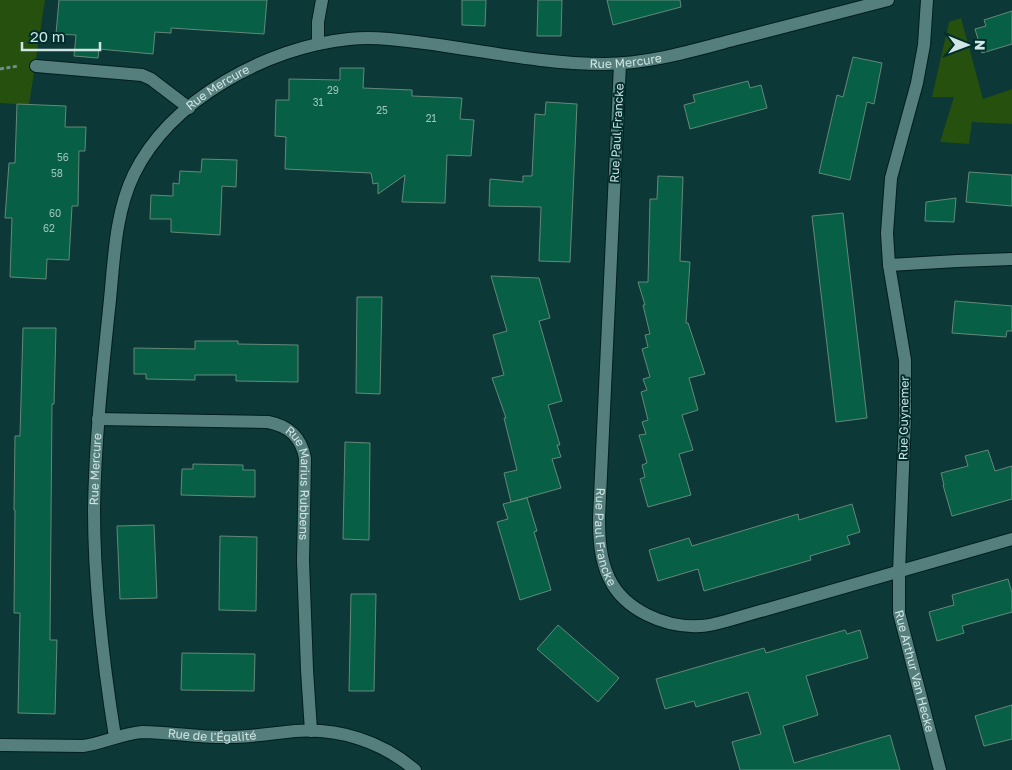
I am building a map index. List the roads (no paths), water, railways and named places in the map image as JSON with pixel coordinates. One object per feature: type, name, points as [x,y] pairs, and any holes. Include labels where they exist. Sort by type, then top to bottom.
[{"type":"street","points":[[318,44],[318,22],[322,0]]},
{"type":"street","name":"Rue Mercure","points":[[115,738],[102,650],[98,604],[94,507],[98,419],[116,238],[124,201],[136,171],[152,145],[174,121],[213,89],[242,72],[288,53],[318,44],[350,38],[379,38],[548,61],[620,64],[670,56],[888,0]]},
{"type":"street","name":"Rue Guynemer","points":[[899,572],[905,417],[905,360],[889,265],[887,233],[889,195],[897,151],[917,83],[924,45],[927,0]]},
{"type":"street","name":"Rue Paul Francke","points":[[620,64],[598,518],[602,561],[614,588],[622,598],[634,607],[659,620],[672,624],[701,626],[726,621],[1012,539]]},
{"type":"street","points":[[36,66],[142,75],[151,79],[189,108]]},
{"type":"street","points":[[889,265],[957,260],[1012,260]]},
{"type":"street","name":"Rue Marius Rubbens","points":[[98,419],[268,422],[285,426],[299,439],[303,448],[304,458],[303,561],[307,670],[312,731]]},
{"type":"street","name":"Rue Arthur Van Hecke","points":[[899,572],[899,606],[902,626],[940,770]]},
{"type":"street","name":"Rue de l'Égalité","points":[[0,745],[94,745],[142,732],[231,737],[328,731],[342,733],[370,742],[397,756],[415,770]]}]
